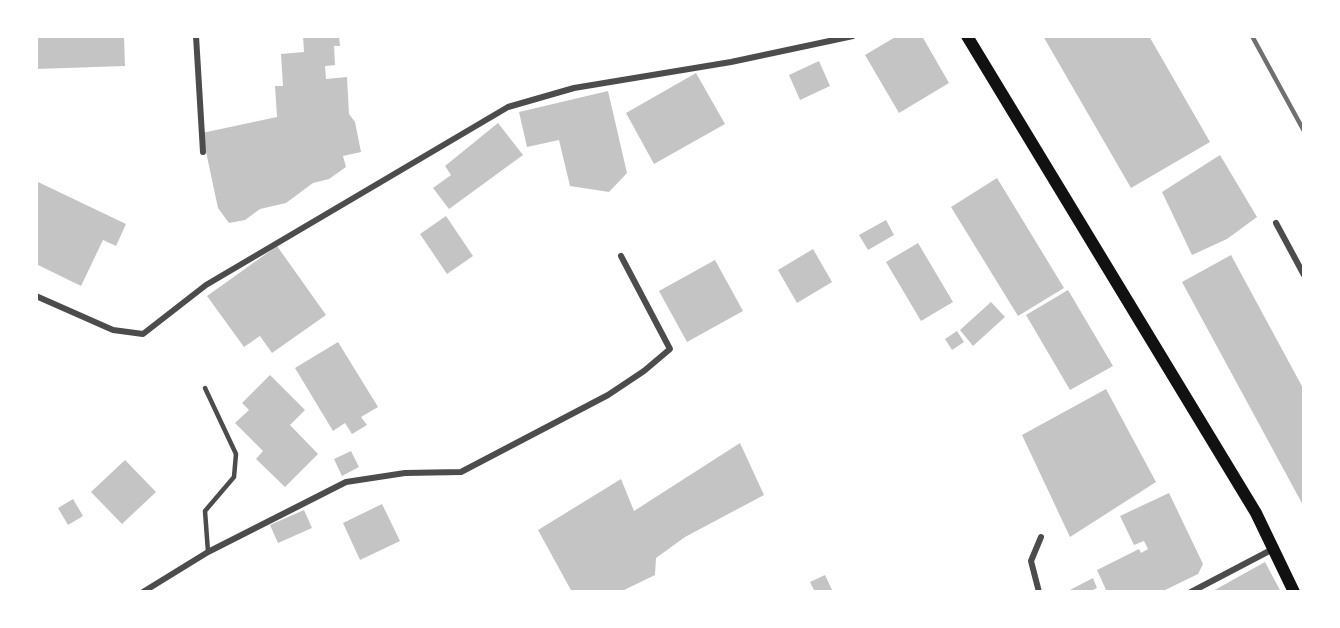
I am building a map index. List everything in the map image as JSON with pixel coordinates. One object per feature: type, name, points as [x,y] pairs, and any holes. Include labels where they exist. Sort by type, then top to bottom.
[{"type":"main road","points":[[967,36],[1256,513],[1294,592]]},
{"type":"street","points":[[196,36],[203,152]]},
{"type":"street","points":[[36,296],[113,330],[143,334],[206,285],[508,107],[574,88],[731,62],[853,36]]},
{"type":"street","points":[[1276,222],[1304,274]]},
{"type":"street","points":[[143,592],[208,552],[346,482],[405,473],[461,472],[608,395],[644,371],[670,349],[621,256]]},
{"type":"street","points":[[1039,592],[1031,561],[1041,537]]},
{"type":"street","points":[[1191,592],[1273,549]]},
{"type":"lane","points":[[205,388],[236,454],[234,477],[205,511],[208,552]]},
{"type":"building","points":[[36,36],[124,36],[125,66],[36,69]]},
{"type":"building","points":[[303,36],[339,36],[340,46],[334,46],[335,65],[325,66],[326,79],[347,77],[349,114],[355,122],[361,152],[343,156],[346,167],[329,179],[313,183],[286,203],[260,209],[245,220],[229,223],[218,208],[202,133],[277,117],[275,86],[283,86],[281,54],[304,52]]},
{"type":"building","points":[[897,36],[922,36],[949,83],[899,113],[865,55]]},
{"type":"building","points":[[1043,36],[1149,36],[1210,142],[1131,188]]},
{"type":"building","points":[[819,61],[830,86],[800,100],[789,75]]},
{"type":"building","points":[[696,73],[725,124],[654,164],[626,113]]},
{"type":"building","points":[[608,91],[627,173],[609,192],[570,186],[559,140],[527,147],[519,112]]},
{"type":"building","points":[[498,123],[523,155],[449,209],[433,188],[451,175],[445,166]]},
{"type":"building","points":[[1220,155],[1257,217],[1227,239],[1192,255],[1162,192]]},
{"type":"building","points":[[997,178],[1064,288],[1018,316],[951,207]]},
{"type":"building","points":[[36,181],[126,224],[116,246],[103,240],[81,286],[36,264]]},
{"type":"building","points":[[446,216],[473,256],[447,274],[420,234]]},
{"type":"building","points":[[886,220],[894,235],[868,250],[859,235]]},
{"type":"building","points":[[918,243],[953,302],[921,321],[886,262]]},
{"type":"building","points":[[277,246],[326,315],[272,353],[260,336],[244,347],[207,296]]},
{"type":"building","points":[[813,249],[832,282],[797,303],[778,270]]},
{"type":"building","points":[[1231,255],[1304,390],[1304,507],[1182,282]]},
{"type":"building","points":[[715,260],[743,311],[687,342],[659,291]]},
{"type":"building","points":[[1068,290],[1113,366],[1070,390],[1026,315]]},
{"type":"building","points":[[991,302],[1005,317],[973,346],[960,330]]},
{"type":"building","points":[[957,331],[964,342],[952,350],[945,339]]},
{"type":"building","points":[[338,342],[378,407],[361,417],[367,425],[352,434],[345,423],[333,431],[295,368]]},
{"type":"building","points":[[270,375],[305,410],[290,425],[318,454],[285,487],[256,459],[263,451],[235,423],[249,410],[242,403]]},
{"type":"building","points":[[1106,389],[1156,482],[1070,537],[1022,435]]},
{"type":"building","points":[[740,443],[764,495],[685,537],[656,558],[655,575],[620,592],[572,592],[538,530],[621,479],[634,511]]},
{"type":"building","points":[[351,451],[359,467],[342,476],[334,459]]},
{"type":"building","points":[[125,460],[156,492],[122,524],[91,492]]},
{"type":"building","points":[[1169,493],[1203,564],[1198,574],[1161,592],[1107,592],[1097,570],[1139,549],[1141,553],[1148,549],[1144,541],[1134,545],[1120,516]]},
{"type":"building","points":[[73,499],[83,516],[68,525],[58,508]]},
{"type":"building","points":[[382,504],[400,541],[360,560],[343,523]]},
{"type":"building","points":[[304,510],[312,528],[278,543],[270,525]]},
{"type":"building","points":[[1265,562],[1281,592],[1211,592]]},
{"type":"building","points":[[825,575],[833,592],[815,592],[810,582]]},
{"type":"building","points":[[1093,578],[1097,588],[1089,592],[1066,592]]},
{"type":"railway","points":[[1252,36],[1304,131]]}]
